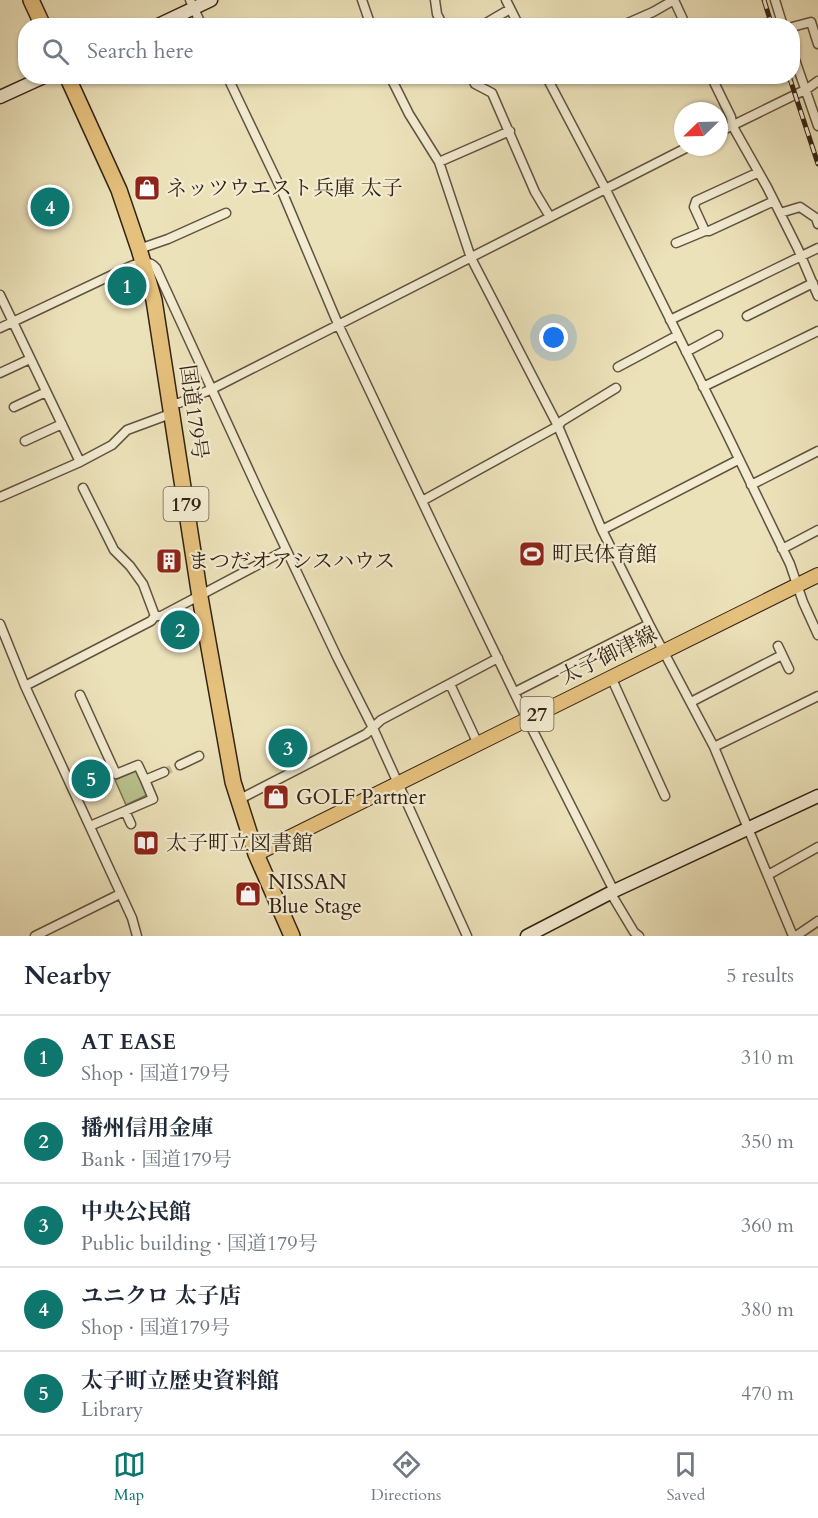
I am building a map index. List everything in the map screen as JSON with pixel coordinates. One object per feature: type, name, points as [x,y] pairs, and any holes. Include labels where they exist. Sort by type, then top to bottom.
[{"type":"highway","points":[[31,0],[39,18]]},
{"type":"highway","name":"国道179号","points":[[71,84],[118,190],[142,256],[154,300],[223,734],[238,800],[256,854],[292,936]]},
{"type":"main road","name":"太子御津線","points":[[256,854],[818,575]]},
{"type":"street","points":[[169,18],[192,4],[211,0]]},
{"type":"street","points":[[362,0],[369,18]]},
{"type":"street","points":[[435,0],[439,18]]},
{"type":"street","points":[[639,18],[674,0],[682,18]]},
{"type":"street","points":[[775,0],[781,18]]},
{"type":"street","points":[[192,4],[198,18]]},
{"type":"street","points":[[491,18],[508,4],[515,18]]},
{"type":"street","points":[[800,25],[810,22],[818,44]]},
{"type":"street","points":[[800,71],[818,126]]},
{"type":"street","points":[[728,127],[807,89],[818,81]]},
{"type":"street","points":[[0,97],[28,84]]},
{"type":"street","points":[[231,84],[281,189],[338,324],[422,501],[612,891],[634,932],[639,936]]},
{"type":"street","points":[[394,84],[409,114],[439,162],[471,258],[558,426],[602,530],[714,747],[794,936],[818,921]]},
{"type":"street","points":[[475,84],[492,93],[535,192],[550,217]]},
{"type":"street","points":[[550,84],[605,188],[751,485],[782,549],[818,635]]},
{"type":"street","points":[[715,84],[731,117],[732,125],[774,201],[818,296]]},
{"type":"street","points":[[439,162],[510,131]]},
{"type":"street","points":[[0,497],[80,462],[112,444],[127,430],[179,403],[212,389],[674,154]]},
{"type":"street","points":[[705,231],[694,207],[696,201],[757,173]]},
{"type":"street","points":[[676,243],[709,231],[774,201]]},
{"type":"street","points":[[780,213],[800,207],[816,218],[818,224]]},
{"type":"street","points":[[0,328],[110,276],[142,256],[226,213]]},
{"type":"street","points":[[670,320],[818,248]]},
{"type":"street","points":[[142,256],[156,268],[286,550],[373,728],[467,936]]},
{"type":"street","points":[[110,276],[121,298]]},
{"type":"street","points":[[747,316],[813,283]]},
{"type":"street","points":[[0,295],[80,462]]},
{"type":"street","points":[[703,387],[818,331]]},
{"type":"street","points":[[618,367],[678,335]]},
{"type":"street","points":[[686,352],[718,335]]},
{"type":"street","points":[[0,373],[30,358]]},
{"type":"street","points":[[422,501],[558,426],[562,421],[616,388]]},
{"type":"street","points":[[14,407],[46,392]]},
{"type":"street","points":[[25,441],[62,424]]},
{"type":"street","points":[[751,485],[818,451]]},
{"type":"street","points":[[602,530],[738,460]]},
{"type":"street","points":[[83,488],[114,550],[143,584],[155,616]]},
{"type":"street","points":[[782,549],[818,530]]},
{"type":"street","points":[[26,686],[143,625],[155,616],[161,616],[200,597],[286,550]]},
{"type":"street","points":[[0,624],[132,918],[137,936]]},
{"type":"street","points":[[515,692],[649,624]]},
{"type":"street","points":[[778,646],[789,669]]},
{"type":"street","points":[[691,702],[782,655]]},
{"type":"street","points":[[238,800],[366,735],[381,720],[498,658]]},
{"type":"street","points":[[610,677],[665,796]]},
{"type":"street","points":[[450,684],[478,744]]},
{"type":"street","points":[[80,695],[116,774],[138,765],[153,799],[90,826]]},
{"type":"street","points":[[714,747],[818,696]]},
{"type":"street","points":[[180,765],[199,756]]},
{"type":"street","points":[[144,780],[164,772]]},
{"type":"street","points":[[536,934],[612,891],[818,796]]},
{"type":"street","points":[[125,811],[131,824]]},
{"type":"street","points":[[768,875],[818,847]]},
{"type":"street","points":[[35,936],[120,894]]},
{"type":"green space","points":[[136,771],[147,795],[126,805],[115,780]]},
{"type":"tunnel","points":[[164,772],[180,765]]},
{"type":"railway","points":[[764,0],[770,18]]},
{"type":"railway","points":[[792,84],[818,164]]},
{"type":"place","name":"ネッツウエスト兵庫 太子","points":[[147,188]]},
{"type":"place","name":"ユニクロ 太子店","points":[[50,207]]},
{"type":"place","name":"AT EASE","points":[[127,286]]},
{"type":"place","name":"町民体育館","points":[[532,554]]},
{"type":"place","name":"まつだオアシスハウス","points":[[169,561]]},
{"type":"place","name":"播州信用金庫","points":[[180,630]]},
{"type":"place","name":"中央公民館","points":[[288,748]]},
{"type":"place","name":"太子町立歴史資料館","points":[[91,779]]},
{"type":"place","name":"GOLF Partner","points":[[276,797]]},
{"type":"place","name":"太子町立図書館","points":[[146,843]]},
{"type":"place","name":"NISSAN Blue Stage","points":[[248,894]]}]
